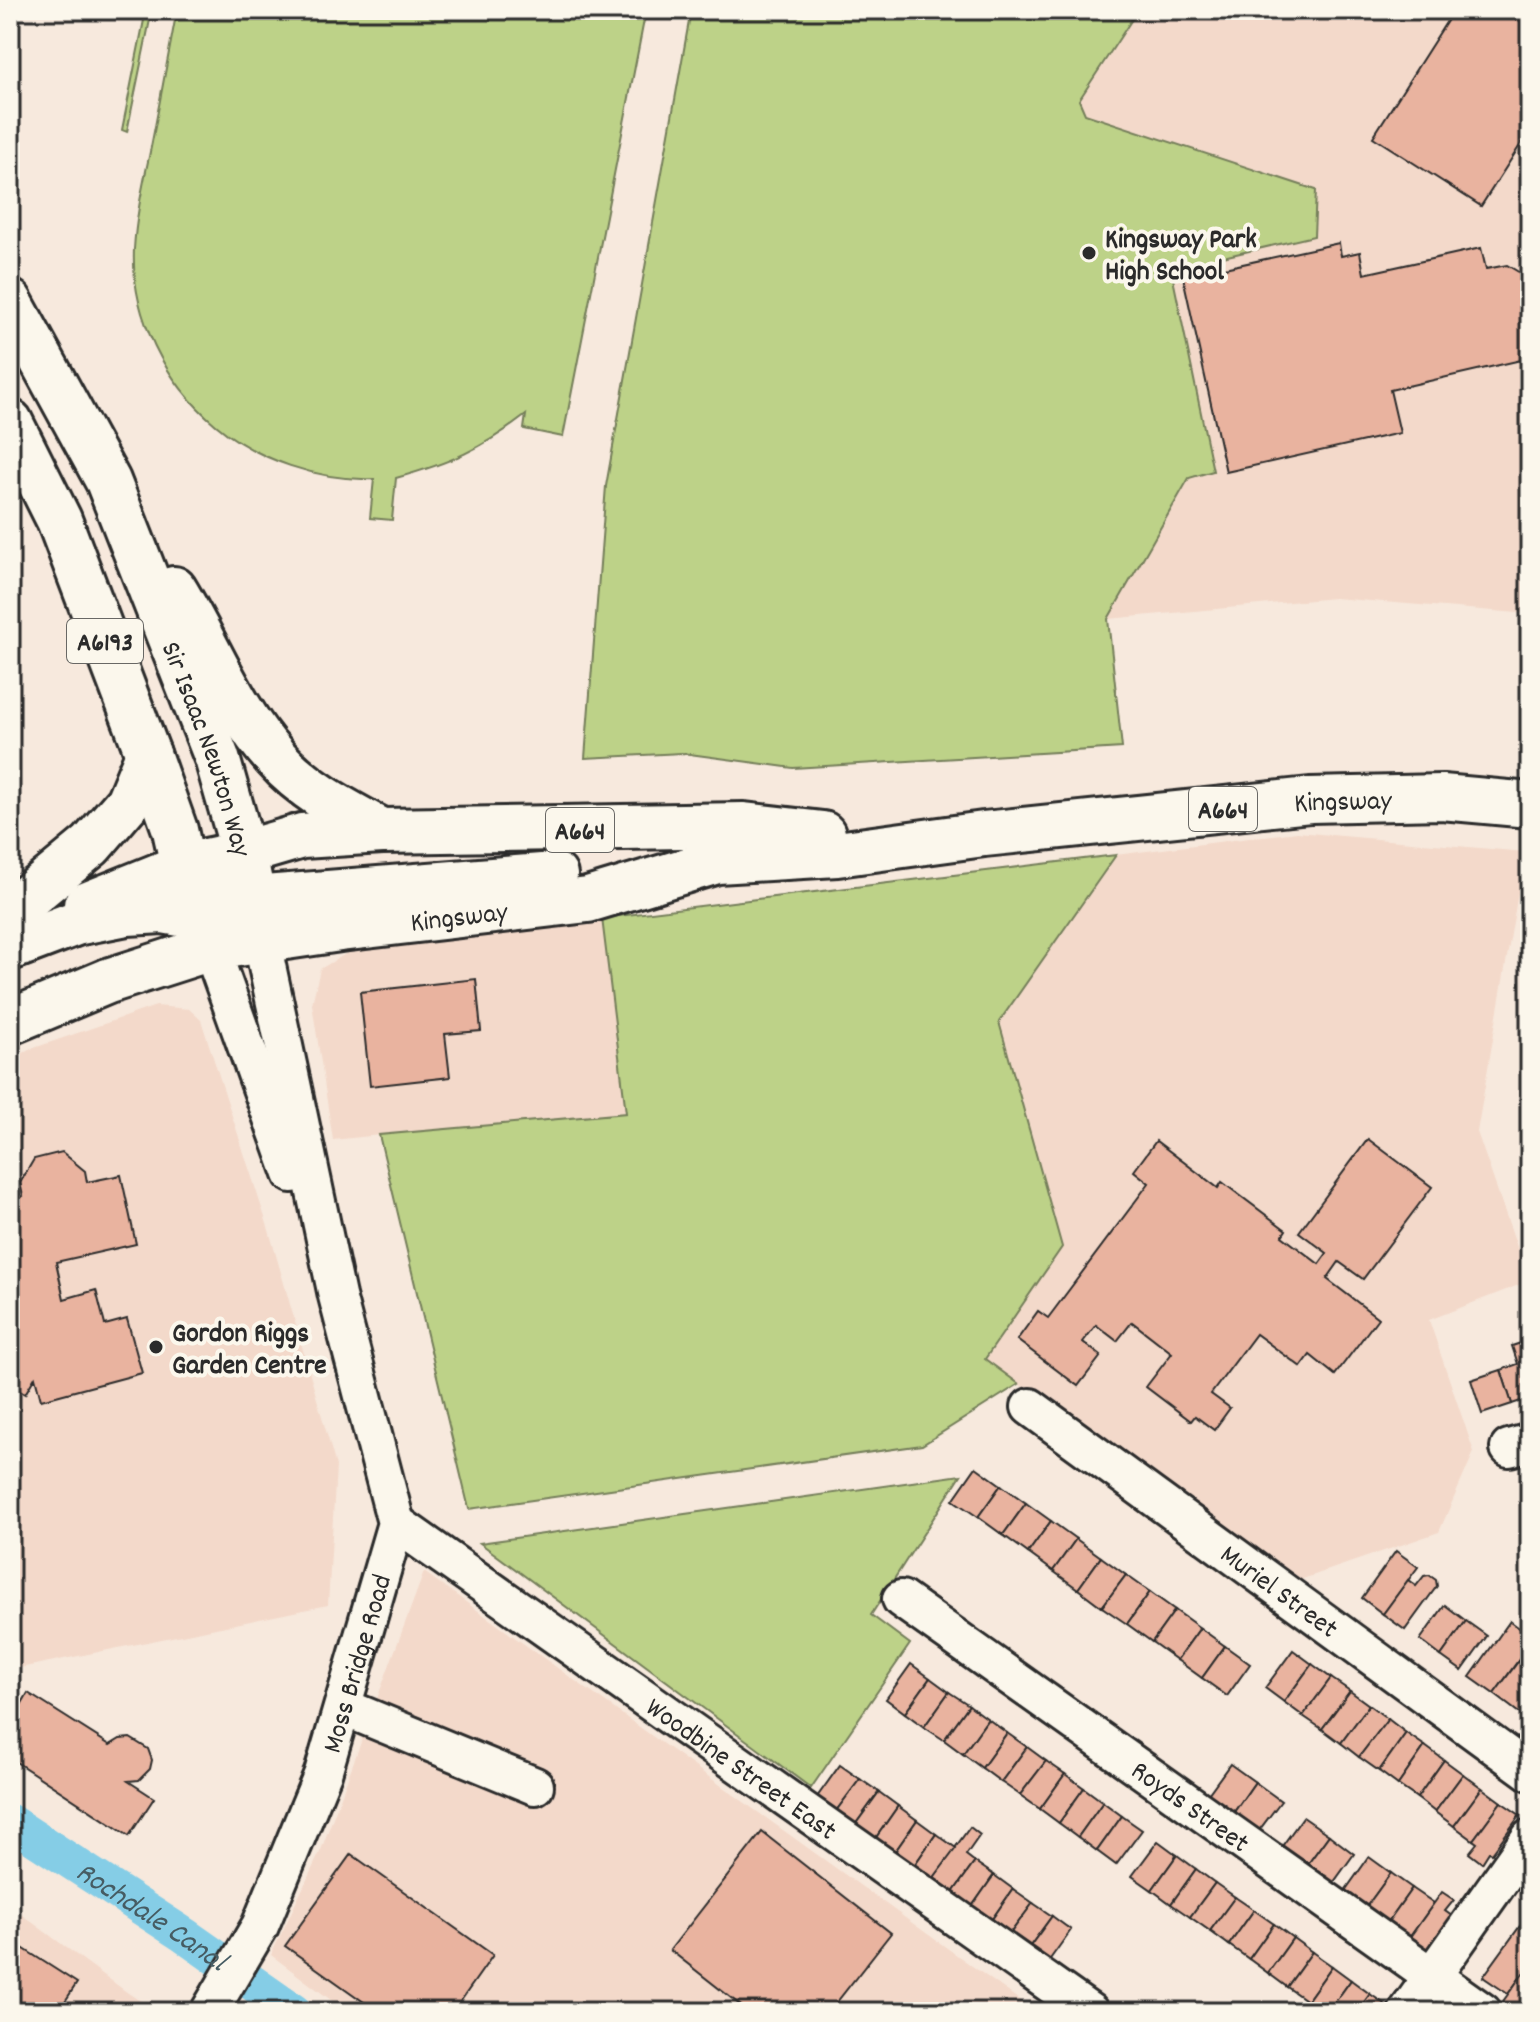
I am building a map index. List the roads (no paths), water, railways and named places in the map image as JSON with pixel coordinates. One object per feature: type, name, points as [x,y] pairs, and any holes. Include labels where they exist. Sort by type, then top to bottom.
[{"type":"main road","name":"Sir Isaac Newton Way","points":[[10,302],[108,481],[217,758],[244,853],[262,942]]},
{"type":"main road","name":"Sir Isaac Newton Way","points":[[10,422],[59,520],[175,830],[183,866],[205,932]]},
{"type":"main road","name":"A6193","points":[[108,481],[178,594],[253,731],[297,778],[333,805],[382,831]]},
{"type":"main road","points":[[10,912],[91,845],[128,802],[148,754]]},
{"type":"main road","name":"Kingsway","points":[[10,1022],[108,981],[205,932],[262,942],[330,930],[588,900],[717,861],[837,854],[1310,800],[1442,797],[1530,805]]},
{"type":"main road","name":"Kingsway","points":[[10,946],[40,924],[183,866],[302,836],[382,831],[744,825],[917,844]]},
{"type":"main road","name":"A664","points":[[183,866],[219,892],[252,899],[717,861]]},
{"type":"main road","name":"A664","points":[[10,946],[76,923],[127,913],[163,911],[205,932]]},
{"type":"street","points":[[205,932],[337,1296]]},
{"type":"street","points":[[262,942],[337,1296],[396,1523]]},
{"type":"street","name":"Muriel Street","points":[[1030,1407],[1530,1772]]},
{"type":"street","name":"Moss Bridge Road","points":[[209,2012],[260,1926],[323,1773],[396,1523]]},
{"type":"street","name":"Woodbine Street East","points":[[396,1523],[1090,2012]]},
{"type":"street","name":"Royds Street","points":[[901,1599],[1483,2012]]},
{"type":"street","points":[[343,1707],[535,1786]]},
{"type":"street","points":[[1407,2012],[1530,1838]]},
{"type":"waterway","name":"Rochdale Canal","points":[[10,1822],[184,1935],[294,2012]]},
{"type":"place","name":"Kingsway Park High School","points":[[1089,253]]},
{"type":"place","name":"Gordon Riggs Garden Centre","points":[[156,1347]]}]
